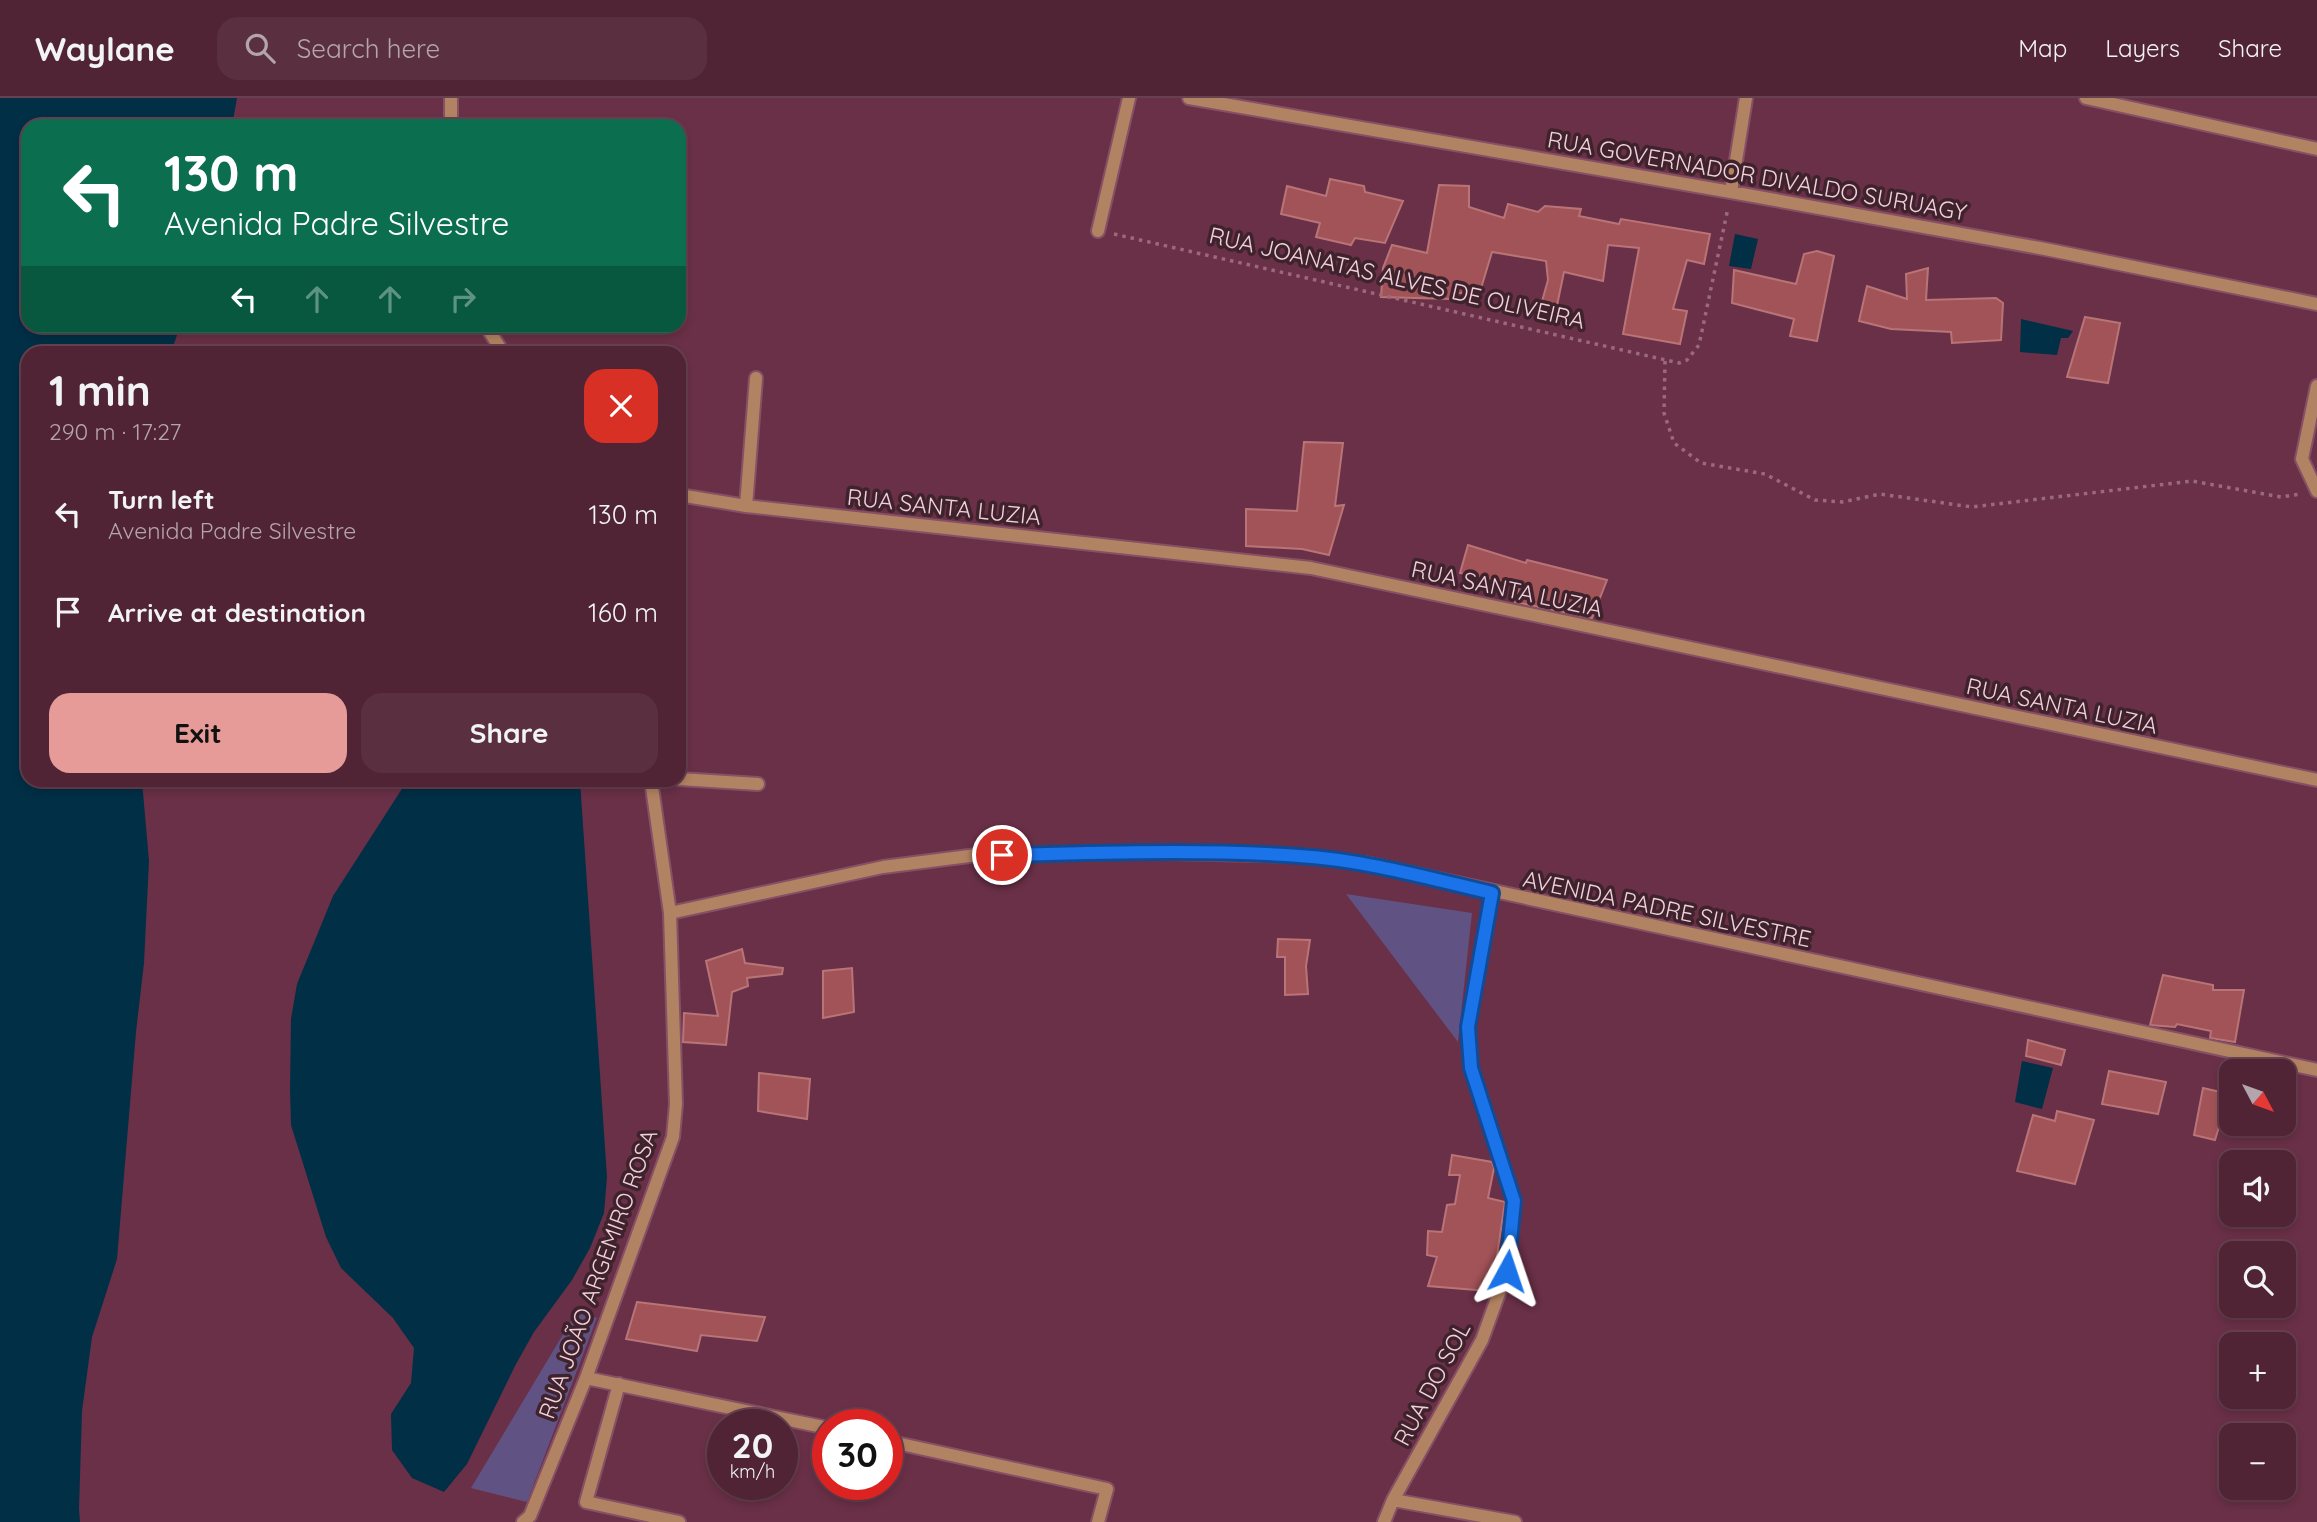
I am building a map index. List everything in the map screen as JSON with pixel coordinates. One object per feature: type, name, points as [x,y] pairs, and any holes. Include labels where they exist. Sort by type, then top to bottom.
[{"type":"street","points":[[451,98],[451,119]]},
{"type":"street","points":[[1098,231],[1129,98]]},
{"type":"street","name":"RUA GOVERNADOR DIVALDO SURUAGY","points":[[1189,98],[2032,246],[2317,304]]},
{"type":"street","points":[[1731,192],[1746,98]]},
{"type":"street","points":[[2086,98],[2317,149]]},
{"type":"street","points":[[746,506],[756,378]]},
{"type":"street","points":[[2317,386],[2302,459],[2317,490]]},
{"type":"street","name":"RUA SANTA LUZIA","points":[[686,496],[746,506],[1311,568],[2317,780]]},
{"type":"street","points":[[686,779],[758,784]]},
{"type":"street","name":"RUA JOÃO ARGEMIRO ROSA","points":[[523,1522],[530,1516],[586,1378],[673,1138],[676,1104],[670,914],[652,787]]},
{"type":"street","name":"AVENIDA PADRE SILVESTRE","points":[[670,914],[883,867],[977,855],[1126,852],[1300,856],[1370,864],[1492,893],[2317,1070]]},
{"type":"street","name":"RUA DO SOL","points":[[1384,1522],[1482,1340],[1507,1271],[1514,1201],[1471,1068],[1468,1027],[1492,893]]},
{"type":"street","points":[[586,1378],[812,1425]]},
{"type":"street","points":[[619,1384],[586,1502],[679,1522]]},
{"type":"street","points":[[903,1444],[1107,1489],[1098,1522]]},
{"type":"street","points":[[1394,1500],[1515,1522]]},
{"type":"path","name":"RUA JOANATAS ALVES DE OLIVEIRA","points":[[1098,231],[1679,363],[1687,360],[1699,345],[1731,192]]},
{"type":"path","points":[[1665,361],[1664,413],[1674,443],[1701,463],[1766,474],[1815,500],[1842,502],[1880,494],[1972,507],[2192,481],[2281,497],[2317,490]]},
{"type":"shaded area","points":[[1346,894],[1472,913],[1458,1042]]},
{"type":"shaded area","points":[[577,1311],[597,1318],[527,1502],[471,1488]]},
{"type":"water","points":[[0,98],[237,98],[233,119],[21,119],[21,333],[178,333],[173,346],[21,346],[21,787],[143,787],[149,861],[144,963],[117,1259],[92,1337],[82,1411],[80,1522],[0,1522]]},
{"type":"water","points":[[1735,234],[1758,239],[1751,269],[1729,266]]},
{"type":"water","points":[[2021,319],[2073,331],[2068,338],[2061,338],[2057,355],[2020,352]]},
{"type":"water","points":[[403,787],[580,787],[607,1177],[604,1213],[590,1248],[572,1280],[534,1332],[516,1364],[467,1464],[444,1492],[412,1478],[392,1450],[391,1414],[411,1383],[414,1348],[393,1318],[341,1268],[326,1237],[291,1125],[291,1019],[297,984],[333,896]]},
{"type":"water","points":[[2022,1061],[2053,1068],[2042,1109],[2015,1102]]},
{"type":"building","points":[[1330,179],[1364,186],[1365,192],[1403,201],[1385,243],[1355,238],[1351,245],[1316,237],[1320,223],[1281,214],[1287,186],[1326,196]]},
{"type":"building","points":[[1439,185],[1469,186],[1469,207],[1504,218],[1508,204],[1538,212],[1545,206],[1581,209],[1579,216],[1619,224],[1621,219],[1710,234],[1704,264],[1687,260],[1673,309],[1687,311],[1680,344],[1623,334],[1639,248],[1608,245],[1603,281],[1564,272],[1555,315],[1539,312],[1548,280],[1546,261],[1492,252],[1479,295],[1451,292],[1450,299],[1381,297],[1383,268],[1392,245],[1427,253]]},
{"type":"building","points":[[1817,251],[1834,256],[1817,341],[1790,336],[1794,319],[1732,303],[1734,270],[1796,284],[1804,254]]},
{"type":"building","points":[[1928,268],[1926,300],[1996,298],[2003,303],[2001,340],[1952,343],[1951,332],[1891,329],[1859,321],[1867,286],[1907,299],[1906,274]]},
{"type":"building","points":[[2085,317],[2120,323],[2108,383],[2067,377]]},
{"type":"building","points":[[1304,442],[1343,443],[1335,506],[1344,505],[1329,555],[1302,549],[1246,546],[1246,509],[1297,511]]},
{"type":"building","points":[[1468,545],[1526,563],[1527,560],[1607,580],[1592,618],[1515,602],[1520,584],[1460,573]]},
{"type":"building","points":[[1278,939],[1310,940],[1306,966],[1308,994],[1285,995],[1285,957],[1277,957]]},
{"type":"building","points":[[742,949],[745,963],[783,968],[782,974],[747,978],[748,986],[732,992],[726,1045],[683,1042],[684,1013],[718,1016],[706,961]]},
{"type":"building","points":[[852,968],[854,1012],[823,1018],[823,971]]},
{"type":"building","points":[[2163,975],[2213,985],[2213,990],[2244,990],[2235,1042],[2210,1038],[2211,1031],[2177,1024],[2175,1027],[2150,1025]]},
{"type":"building","points":[[2028,1040],[2065,1050],[2061,1065],[2026,1056]]},
{"type":"building","points":[[2109,1071],[2166,1082],[2158,1114],[2102,1104]]},
{"type":"building","points":[[759,1073],[810,1079],[807,1119],[758,1111]]},
{"type":"building","points":[[2203,1088],[2219,1092],[2219,1127],[2215,1140],[2194,1135]]},
{"type":"building","points":[[2057,1111],[2094,1120],[2075,1184],[2017,1171],[2033,1115],[2055,1121]]},
{"type":"building","points":[[1452,1155],[1492,1162],[1494,1168],[1488,1198],[1505,1202],[1495,1269],[1498,1269],[1488,1291],[1428,1286],[1437,1257],[1427,1255],[1428,1231],[1442,1232],[1447,1205],[1455,1204],[1460,1175],[1449,1175]]},
{"type":"building","points":[[637,1302],[765,1317],[757,1341],[701,1335],[697,1351],[626,1339]]},
{"type":"route","points":[[1002,855],[1126,852],[1300,856],[1370,864],[1492,893],[1468,1027],[1471,1068],[1514,1201],[1507,1271]]}]
